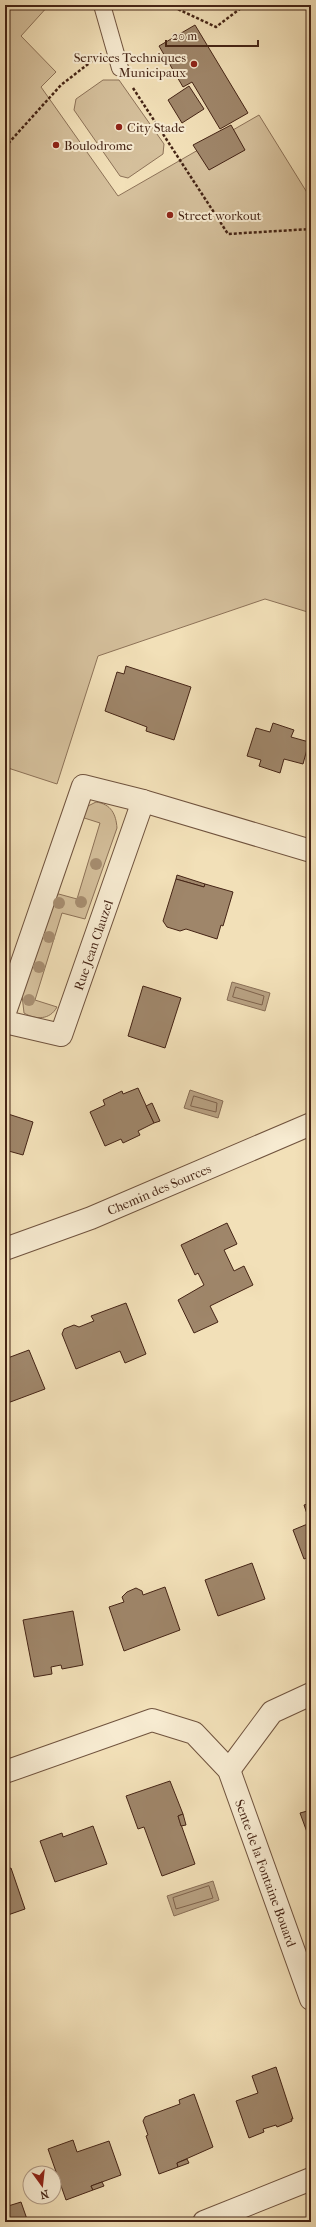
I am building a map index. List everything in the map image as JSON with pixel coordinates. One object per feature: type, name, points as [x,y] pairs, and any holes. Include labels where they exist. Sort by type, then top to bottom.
[{"type":"street","points":[[5,1012],[83,786],[143,801],[311,851]]},
{"type":"street","name":"Rue Jean Clauzel","points":[[5,1022],[61,1035],[143,801]]},
{"type":"street","name":"Chemin des Sources","points":[[5,1249],[91,1218],[311,1124]]},
{"type":"street","points":[[228,1770],[272,1712],[308,1695]]},
{"type":"street","name":"Sente de la Fontaine Bouard","points":[[5,1772],[152,1720],[194,1732],[228,1770],[311,1999]]},
{"type":"street","points":[[204,2222],[311,2179]]},
{"type":"lane","points":[[102,5],[120,68]]},
{"type":"path","points":[[169,5],[216,27],[245,5]]},
{"type":"path","points":[[5,147],[61,85],[113,45]]},
{"type":"path","points":[[120,68],[228,234],[311,229]]},
{"type":"shaded area","points":[[5,5],[49,5],[21,36],[56,72],[41,87],[118,196],[259,115],[311,199],[311,613],[265,599],[98,656],[57,784],[5,767]]},
{"type":"shaded area","name":"City Stade","points":[[103,80],[119,80],[164,144],[163,154],[128,178],[120,176],[74,110],[76,99]]},
{"type":"shaded area","points":[[96,802],[109,807],[112,810],[117,828],[85,919],[62,913],[35,1000],[57,1007],[47,1016],[42,1018],[33,1017],[24,1013],[22,995],[55,893],[77,899],[100,823],[78,816],[88,806]]},
{"type":"water","points":[[232,982],[270,993],[265,1011],[227,1000]]},
{"type":"water","points":[[190,1090],[223,1101],[218,1118],[184,1108]]},
{"type":"water","points":[[213,1881],[219,1900],[174,1916],[167,1896]]},
{"type":"building","name":"Services Techniques Municipaux","points":[[195,25],[248,113],[220,129],[192,82],[183,87],[159,46]]},
{"type":"building","points":[[189,86],[204,109],[182,123],[168,100]]},
{"type":"building","points":[[231,125],[245,150],[209,170],[193,145]]},
{"type":"building","points":[[126,666],[191,687],[174,740],[146,731],[147,727],[105,711],[117,672],[124,674]]},
{"type":"building","points":[[273,723],[294,730],[291,737],[309,742],[303,764],[284,759],[280,773],[259,766],[261,760],[247,756],[256,728],[270,732]]},
{"type":"building","points":[[177,875],[205,884],[204,887],[176,879]]},
{"type":"building","points":[[176,879],[204,887],[205,884],[233,892],[223,926],[221,925],[217,939],[186,929],[180,931],[167,927],[163,921]]},
{"type":"building","points":[[143,986],[181,998],[165,1048],[128,1036]]},
{"type":"building","points":[[138,1088],[154,1123],[138,1131],[140,1135],[123,1143],[121,1139],[105,1146],[90,1112],[105,1105],[103,1100],[122,1091],[123,1094]]},
{"type":"building","points":[[152,1103],[160,1121],[154,1123],[146,1106]]},
{"type":"building","points":[[5,1113],[33,1122],[23,1155],[5,1150]]},
{"type":"building","points":[[227,1223],[237,1244],[224,1250],[234,1271],[244,1266],[253,1285],[210,1306],[218,1322],[194,1333],[178,1300],[204,1285],[198,1273],[195,1275],[181,1245]]},
{"type":"building","points":[[126,1303],[146,1354],[125,1363],[120,1351],[76,1369],[62,1334],[64,1329],[74,1325],[79,1327],[94,1321],[91,1316]]},
{"type":"building","points":[[29,1350],[45,1389],[5,1404],[5,1359]]},
{"type":"building","points":[[311,1503],[311,1556],[304,1559],[293,1530],[310,1523],[304,1505]]},
{"type":"building","points":[[252,1563],[265,1599],[218,1616],[205,1580]]},
{"type":"building","points":[[165,1587],[180,1630],[124,1651],[109,1607],[124,1602],[122,1597],[127,1592],[136,1588],[142,1591],[143,1595]]},
{"type":"building","points":[[73,1611],[83,1665],[62,1669],[61,1665],[51,1667],[52,1674],[34,1677],[23,1620]]},
{"type":"building","points":[[170,1781],[183,1814],[178,1816],[195,1864],[162,1876],[144,1827],[138,1829],[126,1796]]},
{"type":"building","points":[[311,1810],[311,1843],[300,1813]]},
{"type":"building","points":[[183,1814],[186,1825],[181,1826],[178,1816]]},
{"type":"building","points":[[93,1826],[107,1864],[55,1882],[40,1841],[62,1833],[63,1837]]},
{"type":"building","points":[[11,1868],[25,1909],[5,1916],[5,1870]]},
{"type":"building","points":[[276,2067],[293,2119],[291,2119],[292,2121],[277,2127],[276,2125],[263,2129],[264,2132],[249,2138],[236,2101],[258,2093],[252,2076]]},
{"type":"building","points":[[194,2094],[213,2147],[177,2163],[178,2167],[159,2174],[146,2136],[148,2135],[143,2121],[145,2117],[180,2104],[179,2100]]},
{"type":"building","points":[[73,2140],[77,2152],[109,2141],[121,2175],[91,2186],[93,2190],[66,2200],[62,2189],[62,2165],[54,2165],[48,2149]]},
{"type":"building","points":[[187,2159],[189,2163],[178,2167],[177,2163]]},
{"type":"building","points":[[102,2182],[104,2186],[93,2190],[91,2186]]},
{"type":"building","points":[[21,2202],[28,2222],[5,2222],[5,2207]]},
{"type":"place","name":"Services Techniques Municipaux","points":[[194,64]]},
{"type":"place","name":"City Stade","points":[[119,127]]},
{"type":"place","name":"Boulodrome","points":[[56,145]]},
{"type":"place","name":"Street workout","points":[[170,215]]}]
